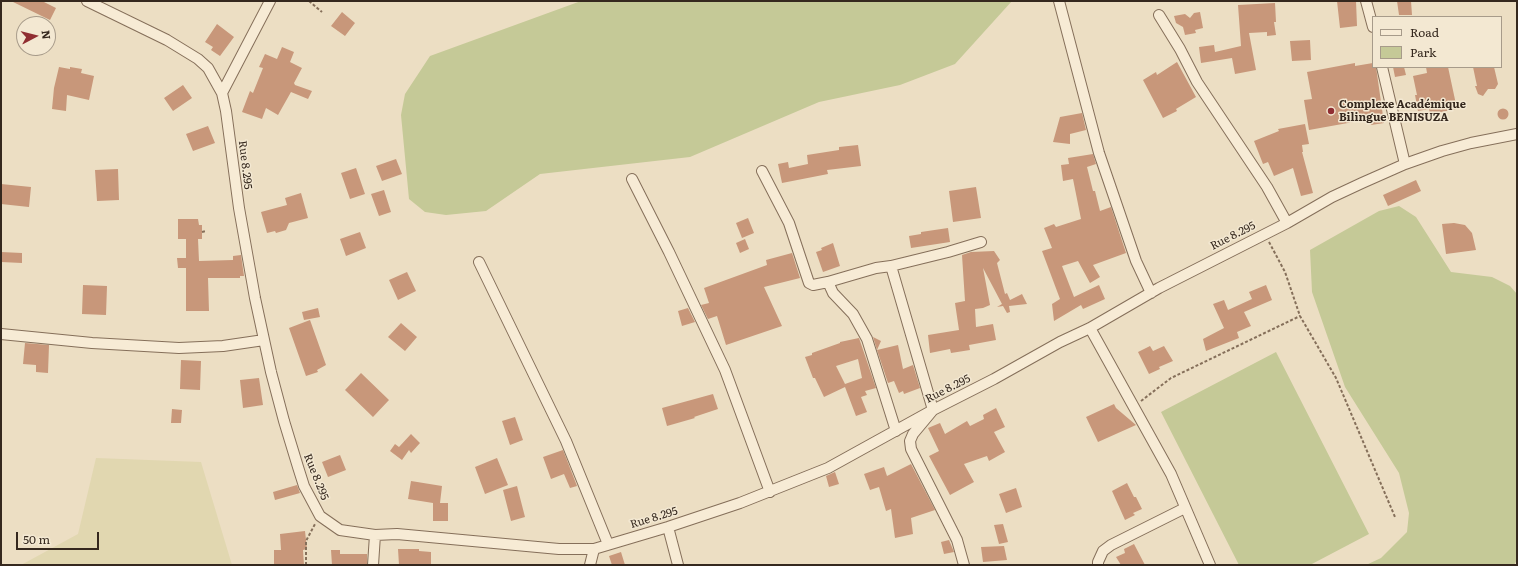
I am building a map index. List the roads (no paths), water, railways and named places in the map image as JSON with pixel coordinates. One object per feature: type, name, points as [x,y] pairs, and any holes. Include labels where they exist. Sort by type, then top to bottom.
[{"type":"street","name":"Rue 8.295","points":[[87,1],[167,40],[198,59],[208,68],[222,93],[226,111],[239,208],[264,340],[284,421],[304,486],[320,516],[340,530],[375,535],[397,534],[559,549],[594,549],[668,527],[770,492],[828,468],[933,410],[994,380],[1060,342],[1090,328],[1151,293],[1265,234],[1332,197],[1405,164],[1471,144],[1517,134]]},
{"type":"street","points":[[222,93],[270,1]]},
{"type":"street","points":[[1059,1],[1099,153],[1136,261],[1151,293]]},
{"type":"street","points":[[1366,1],[1372,23]]},
{"type":"street","points":[[1159,15],[1180,49],[1197,82],[1267,187],[1287,222]]},
{"type":"street","points":[[1382,68],[1405,164]]},
{"type":"street","points":[[762,171],[789,223],[809,283],[813,285],[876,268],[891,266],[948,252],[981,242]]},
{"type":"street","points":[[632,180],[669,252],[725,370],[770,492]]},
{"type":"street","points":[[480,262],[566,441],[608,544]]},
{"type":"street","points":[[891,266],[933,410],[913,434],[910,441],[911,449],[957,540],[964,565]]},
{"type":"street","points":[[828,282],[833,293],[853,314],[866,339],[896,431]]},
{"type":"street","points":[[1090,328],[1171,474],[1210,565]]},
{"type":"street","points":[[1,334],[92,343],[179,348],[223,346],[264,340]]},
{"type":"street","points":[[1098,565],[1103,551],[1111,545],[1185,508]]},
{"type":"street","points":[[668,527],[678,565]]},
{"type":"street","points":[[373,565],[375,535]]},
{"type":"street","points":[[590,565],[594,549]]},
{"type":"place","name":"Complexe Académique Bilingue BENISUZA","points":[[1331,111]]}]
